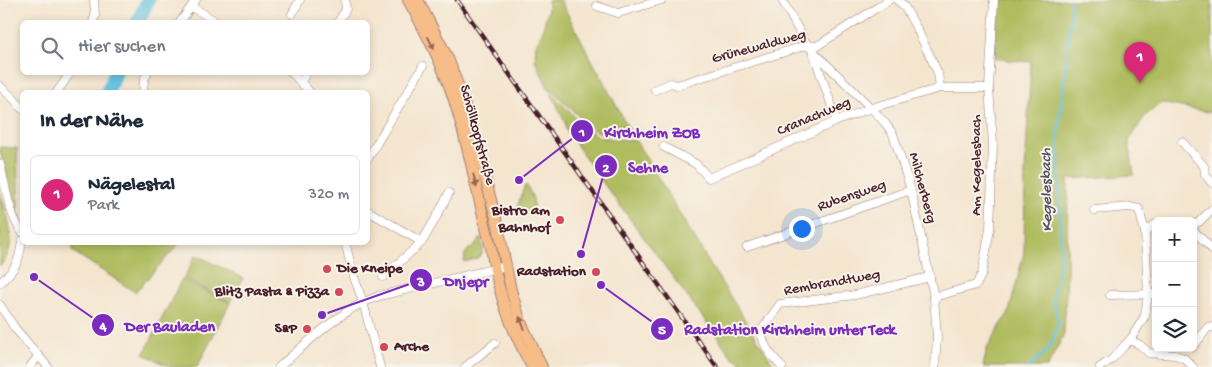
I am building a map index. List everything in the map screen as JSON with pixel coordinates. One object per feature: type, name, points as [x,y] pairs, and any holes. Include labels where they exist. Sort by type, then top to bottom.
[{"type":"main road","name":"Schöllkopfstraße","points":[[408,0],[442,67],[452,94],[491,247],[498,290],[510,322],[532,367]]},
{"type":"main road","name":"Schöllkopfstraße","points":[[418,0],[448,58],[468,114],[498,226],[510,287],[520,320],[542,367]]},
{"type":"street","points":[[93,20],[94,0]]},
{"type":"street","points":[[292,14],[300,0]]},
{"type":"street","points":[[597,6],[618,14],[662,0]]},
{"type":"street","name":"Milcherberg","points":[[782,0],[809,47],[837,121]]},
{"type":"street","name":"Grünewaldweg","points":[[656,90],[671,83],[678,85],[817,46],[889,0]]},
{"type":"street","points":[[898,0],[904,6],[926,47],[938,73],[940,88]]},
{"type":"street","name":"Am Kegelesbach","points":[[934,297],[976,285],[982,274],[990,228],[992,144],[989,88],[994,0]]},
{"type":"street","points":[[339,20],[346,8],[346,1]]},
{"type":"street","points":[[182,20],[194,4],[214,20]]},
{"type":"street","name":"Milcherberg","points":[[809,47],[872,108],[893,134],[910,190],[934,297],[935,367]]},
{"type":"street","points":[[370,153],[423,66]]},
{"type":"street","points":[[58,90],[70,75]]},
{"type":"street","points":[[143,90],[146,75]]},
{"type":"street","points":[[294,75],[308,90]]},
{"type":"street","points":[[301,82],[305,75]]},
{"type":"street","points":[[0,86],[20,106]]},
{"type":"street","name":"Cranachweg","points":[[664,147],[696,164],[709,178],[837,121],[872,108],[940,88],[989,88]]},
{"type":"street","points":[[1182,142],[1204,166],[1205,174],[1212,183]]},
{"type":"street","points":[[0,164],[11,209],[20,229]]},
{"type":"street","name":"Rubensweg","points":[[747,247],[910,190]]},
{"type":"street","points":[[383,277],[422,242],[449,193]]},
{"type":"street","points":[[1094,210],[1130,207],[1139,209],[1145,232],[1152,294],[1145,316],[1130,340],[1112,360],[1100,367]]},
{"type":"street","points":[[1197,223],[1212,209]]},
{"type":"street","points":[[370,211],[422,242]]},
{"type":"street","points":[[1145,232],[1152,227]]},
{"type":"street","points":[[1197,234],[1212,249]]},
{"type":"street","points":[[0,283],[18,262],[21,245]]},
{"type":"street","points":[[346,245],[380,367]]},
{"type":"street","points":[[279,367],[348,310],[363,302],[379,296],[506,266]]},
{"type":"street","name":"Rembrandtweg","points":[[782,367],[763,343],[761,331],[780,304],[855,295],[930,278]]},
{"type":"street","points":[[1110,295],[1152,294]]},
{"type":"street","points":[[0,305],[14,327],[48,367]]},
{"type":"street","points":[[1197,342],[1208,327],[1212,327]]},
{"type":"street","points":[[1130,340],[1140,345],[1149,353],[1175,355],[1184,358],[1193,367]]},
{"type":"street","points":[[465,367],[495,343]]},
{"type":"street","points":[[1184,358],[1189,352]]},
{"type":"street","points":[[30,367],[38,356]]},
{"type":"green space","points":[[548,0],[560,0],[633,137],[604,134],[592,129],[548,88],[535,60],[536,45],[543,30]]},
{"type":"green space","points":[[997,0],[1212,0],[1212,113],[1161,103],[1145,116],[1130,139],[1134,175],[1068,179],[1064,334],[1047,367],[983,367],[987,348],[1009,312],[1024,253],[1025,172],[1031,62],[1006,60],[1005,58],[995,59]]},
{"type":"green space","points":[[551,93],[584,126],[598,137],[636,141],[714,271],[775,367],[753,365],[732,357],[566,130],[565,122]]},
{"type":"green space","points":[[0,147],[17,148],[19,223],[13,209],[16,208]]},
{"type":"green space","points":[[526,185],[534,204],[533,208],[527,213],[519,211],[518,205]]},
{"type":"green space","points":[[0,191],[11,240],[6,258],[0,266]]},
{"type":"green space","points":[[481,238],[482,254],[476,259],[464,262],[465,254]]},
{"type":"green space","points":[[73,245],[178,245],[135,292],[72,251]]},
{"type":"green space","points":[[196,255],[243,278],[230,302],[184,278]]},
{"type":"green space","points":[[182,279],[230,303],[197,367],[170,367],[144,354]]},
{"type":"waterway","points":[[139,20],[148,0]]},
{"type":"waterway","name":"Kegelesbach","points":[[1029,367],[1049,349],[1059,322],[1053,300],[1061,253],[1058,135],[1071,14],[1070,0]]},
{"type":"waterway","points":[[108,90],[115,75]]},
{"type":"railway","points":[[457,0],[717,367]]},
{"type":"place","name":"Nägelestal","points":[[1140,83]]},
{"type":"place","name":"Kirchheim ZOB","points":[[519,180]]},
{"type":"place","name":"Bistro am Bahnhof","points":[[560,220]]},
{"type":"place","name":"Sehne","points":[[581,254]]},
{"type":"place","name":"Die Kneipe","points":[[327,269]]},
{"type":"place","name":"Radstation","points":[[596,272]]},
{"type":"place","name":"Der Bauladen","points":[[34,277]]},
{"type":"place","name":"Radstation Kirchheim unter Teck","points":[[601,285]]},
{"type":"place","name":"Blitz Pasta & Pizza","points":[[339,292]]},
{"type":"place","name":"Dnjepr","points":[[322,315]]},
{"type":"place","name":"S&P","points":[[307,329]]},
{"type":"place","name":"Arche","points":[[384,347]]}]
